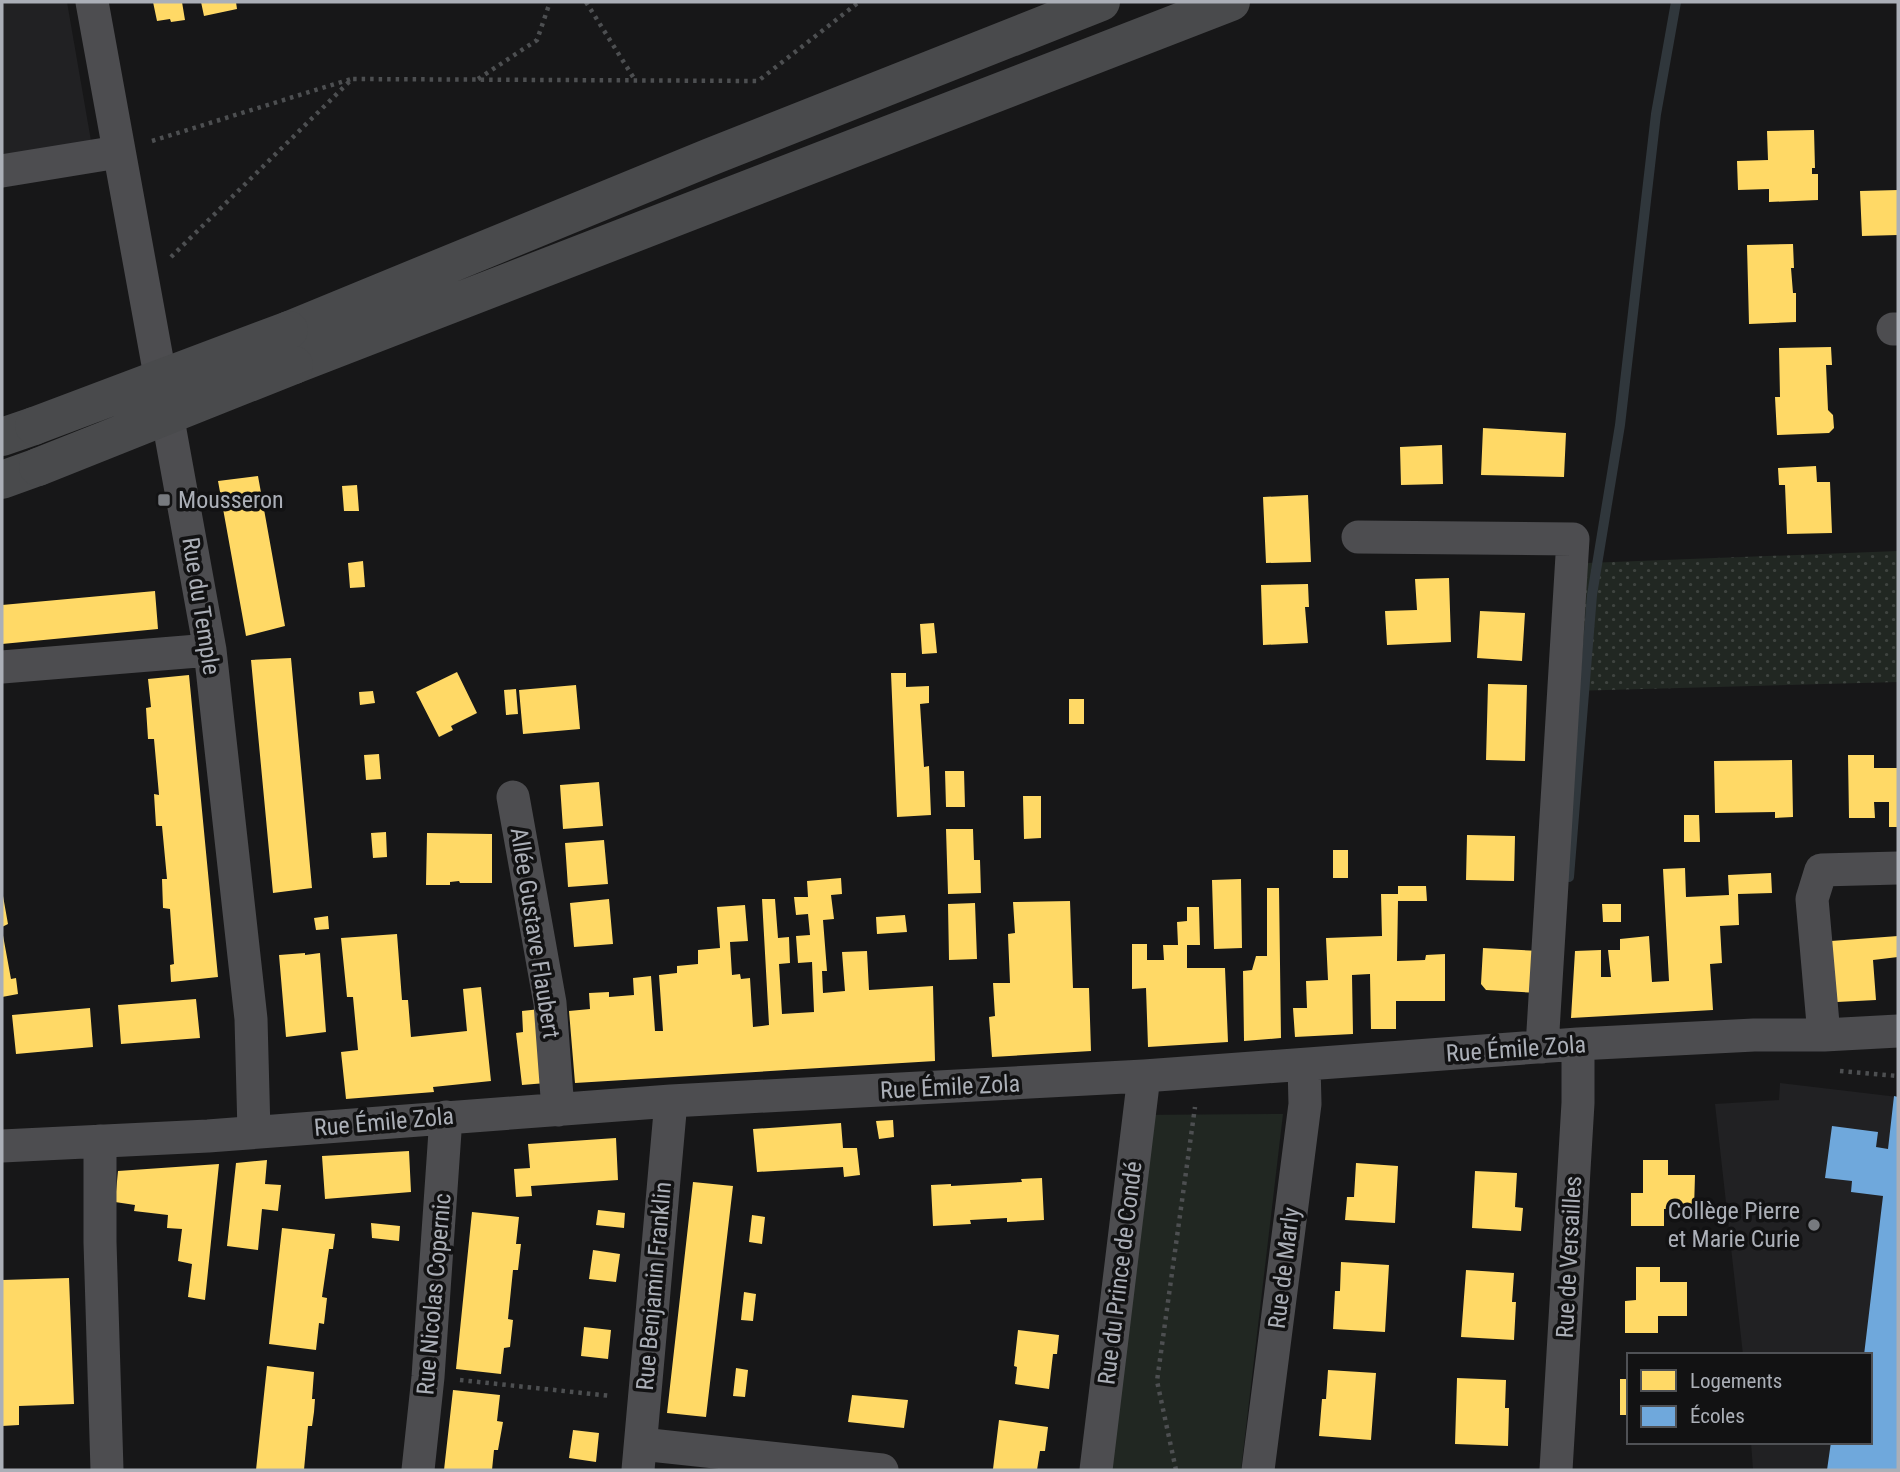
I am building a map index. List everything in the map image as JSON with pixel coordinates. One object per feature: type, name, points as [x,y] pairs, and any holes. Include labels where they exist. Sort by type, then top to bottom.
[{"type":"highway","points":[[2,481],[38,467],[710,157],[1101,2]]},
{"type":"highway","points":[[18,432],[291,348],[1231,2]]},
{"type":"street","name":"Rue du Temple","points":[[92,2],[210,650],[251,1018],[254,1132]]},
{"type":"street","points":[[2,171],[118,152]]},
{"type":"street","points":[[1358,537],[1573,539],[1542,1047]]},
{"type":"street","points":[[2,667],[210,650]]},
{"type":"street","name":"Allée Gustave Flaubert","points":[[513,797],[550,1003],[558,1110]]},
{"type":"street","points":[[1824,1035],[1812,899],[1821,870],[1898,868]]},
{"type":"street","name":"Rue Émile Zola","points":[[2,1146],[254,1132],[671,1101],[1144,1076],[1578,1044],[1898,1031]]},
{"type":"street","name":"Rue de Versailles","points":[[1556,1470],[1578,1103],[1578,1044]]},
{"type":"street","name":"Rue de Marly","points":[[1258,1470],[1305,1104],[1304,1065]]},
{"type":"street","name":"Rue du Prince de Condé","points":[[1096,1470],[1144,1076]]},
{"type":"street","name":"Rue Benjamin Franklin","points":[[640,1457],[671,1101]]},
{"type":"street","name":"Rue Nicolas Copernic","points":[[418,1470],[428,1377],[446,1117]]},
{"type":"street","points":[[100,1141],[100,1242],[107,1470]]},
{"type":"street","points":[[640,1457],[882,1470]]},
{"type":"path","points":[[476,80],[537,40],[550,2]]},
{"type":"path","points":[[586,2],[635,80]]},
{"type":"path","points":[[118,152],[352,79],[758,81],[859,2]]},
{"type":"path","points":[[143,284],[352,79]]},
{"type":"path","points":[[1176,1470],[1157,1381],[1200,1072]]},
{"type":"path","points":[[428,1377],[643,1400]]},
{"type":"shaded area","points":[[2,2],[67,2],[95,164],[2,182]]},
{"type":"shaded area","points":[[1898,551],[1898,682],[1570,691],[1587,563]]},
{"type":"shaded area","name":"Collège Pierre et Marie Curie","points":[[1780,1083],[1898,1097],[1898,1470],[1753,1470],[1751,1444],[1872,1444],[1872,1353],[1743,1353],[1715,1104],[1779,1100]]},
{"type":"shaded area","points":[[1283,1114],[1241,1470],[1096,1470],[1130,1115]]},
{"type":"building: Logements","points":[[153,2],[182,2],[185,20],[157,21]]},
{"type":"building: Logements","points":[[201,2],[236,2],[237,9],[204,16]]},
{"type":"building: Logements","points":[[1814,130],[1815,168],[1812,168],[1812,174],[1818,174],[1818,200],[1769,202],[1769,189],[1738,190],[1737,161],[1768,160],[1767,131]]},
{"type":"building: Logements","points":[[1898,190],[1898,235],[1862,236],[1860,191]]},
{"type":"building: Logements","points":[[1793,244],[1794,268],[1791,268],[1793,293],[1796,293],[1796,322],[1749,324],[1747,245]]},
{"type":"building: Logements","points":[[1831,347],[1832,365],[1826,365],[1828,410],[1833,415],[1834,428],[1829,433],[1777,435],[1775,397],[1780,397],[1779,348]]},
{"type":"building: Logements","points":[[1483,428],[1566,433],[1564,477],[1481,475]]},
{"type":"building: Logements","points":[[1442,445],[1443,484],[1401,485],[1400,447]]},
{"type":"building: Logements","points":[[1816,466],[1817,482],[1830,482],[1832,533],[1787,534],[1785,485],[1779,485],[1778,468]]},
{"type":"building: Logements","points":[[258,476],[285,626],[246,636],[218,481]]},
{"type":"building: Logements","points":[[357,485],[359,511],[344,511],[342,486]]},
{"type":"building: Logements","points":[[1308,495],[1311,562],[1266,563],[1263,497]]},
{"type":"building: Logements","points":[[363,561],[365,587],[350,588],[348,563]]},
{"type":"building: Logements","points":[[1449,578],[1451,642],[1387,645],[1385,611],[1417,610],[1415,579]]},
{"type":"building: Logements","points":[[1308,584],[1309,607],[1305,607],[1308,643],[1263,645],[1261,585]]},
{"type":"building: Logements","points":[[155,591],[158,629],[2,644],[2,605]]},
{"type":"building: Logements","points":[[1480,611],[1525,613],[1522,661],[1477,658]]},
{"type":"building: Logements","points":[[934,623],[937,653],[922,654],[920,624]]},
{"type":"building: Logements","points":[[291,658],[312,888],[273,893],[251,660]]},
{"type":"building: Logements","points":[[457,672],[477,713],[451,726],[453,730],[439,737],[416,692]]},
{"type":"building: Logements","points":[[891,673],[906,673],[906,687],[929,686],[929,703],[920,704],[924,767],[929,766],[931,815],[897,817]]},
{"type":"building: Logements","points":[[189,675],[218,977],[171,982],[170,965],[174,964],[170,909],[163,908],[162,879],[167,879],[162,826],[156,826],[154,794],[159,795],[154,739],[148,739],[146,708],[151,707],[148,679]]},
{"type":"building: Logements","points":[[1488,684],[1527,685],[1525,761],[1486,760]]},
{"type":"building: Logements","points":[[576,685],[580,729],[523,734],[519,690]]},
{"type":"building: Logements","points":[[516,689],[518,714],[506,715],[504,690]]},
{"type":"building: Logements","points":[[373,691],[375,703],[360,705],[359,692]]},
{"type":"building: Logements","points":[[1069,699],[1084,699],[1084,724],[1069,724]]},
{"type":"building: Logements","points":[[379,754],[381,779],[366,780],[364,755]]},
{"type":"building: Logements","points":[[1848,755],[1874,755],[1874,768],[1898,768],[1898,827],[1889,827],[1889,802],[1874,802],[1875,818],[1849,818]]},
{"type":"building: Logements","points":[[1792,760],[1793,817],[1775,818],[1775,812],[1715,813],[1714,761]]},
{"type":"building: Logements","points":[[945,771],[964,771],[965,807],[946,807]]},
{"type":"building: Logements","points":[[599,782],[603,826],[563,829],[560,785]]},
{"type":"building: Logements","points":[[1023,796],[1041,796],[1041,838],[1024,839]]},
{"type":"building: Logements","points":[[1684,815],[1699,815],[1700,842],[1684,842]]},
{"type":"building: Logements","points":[[946,829],[973,829],[974,860],[980,860],[981,893],[948,894]]},
{"type":"building: Logements","points":[[386,832],[387,857],[373,858],[371,833]]},
{"type":"building: Logements","points":[[427,833],[492,834],[492,883],[459,881],[450,882],[450,885],[426,885]]},
{"type":"building: Logements","points":[[1467,835],[1515,836],[1514,881],[1466,880]]},
{"type":"building: Logements","points":[[604,840],[608,884],[568,887],[565,843]]},
{"type":"building: Logements","points":[[1333,850],[1348,850],[1348,878],[1333,878]]},
{"type":"building: Logements","points":[[1685,868],[1686,897],[1729,895],[1728,875],[1771,873],[1772,893],[1738,894],[1739,925],[1720,926],[1722,963],[1710,964],[1713,1010],[1571,1018],[1575,951],[1601,950],[1601,977],[1611,977],[1608,950],[1620,950],[1620,939],[1649,936],[1652,982],[1669,981],[1663,869]]},
{"type":"building: Logements","points":[[841,878],[842,894],[831,895],[834,919],[823,920],[827,971],[822,971],[823,993],[845,991],[842,952],[867,951],[869,990],[933,986],[935,1061],[575,1083],[569,1011],[590,1009],[589,993],[609,992],[609,997],[634,995],[633,978],[651,976],[655,1031],[663,1031],[659,975],[677,973],[677,966],[698,964],[698,950],[720,948],[717,907],[745,905],[748,941],[730,942],[732,975],[740,974],[741,979],[750,978],[753,1027],[769,1025],[762,899],[775,899],[778,938],[789,937],[790,963],[779,964],[782,1014],[814,1012],[812,962],[798,963],[796,936],[810,935],[808,914],[796,915],[794,897],[808,897],[807,881]]},
{"type":"building: Logements","points":[[1241,879],[1242,948],[1214,949],[1212,880]]},
{"type":"building: Logements","points":[[1398,886],[1426,886],[1427,901],[1398,901],[1397,961],[1425,960],[1426,955],[1445,954],[1445,1001],[1396,1001],[1396,1029],[1371,1029],[1370,974],[1352,975],[1353,1034],[1295,1037],[1293,1008],[1307,1008],[1306,981],[1328,980],[1326,938],[1382,936],[1381,894],[1398,894]]},
{"type":"building: Logements","points":[[1267,888],[1279,888],[1281,1038],[1244,1041],[1243,971],[1252,970],[1256,956],[1267,956]]},
{"type":"building: Logements","points":[[2,897],[8,924],[2,927]]},
{"type":"building: Logements","points":[[609,899],[613,944],[574,947],[570,903]]},
{"type":"building: Logements","points":[[1070,901],[1073,988],[1089,988],[1091,1051],[992,1057],[989,1017],[995,1016],[993,983],[1010,983],[1008,934],[1015,933],[1013,902]]},
{"type":"building: Logements","points":[[975,903],[977,959],[949,960],[948,904]]},
{"type":"building: Logements","points":[[1602,904],[1621,904],[1621,922],[1603,922]]},
{"type":"building: Logements","points":[[1187,907],[1199,907],[1200,945],[1187,945],[1187,968],[1225,968],[1228,1042],[1148,1047],[1146,988],[1132,989],[1132,944],[1147,944],[1147,960],[1164,960],[1163,945],[1178,945],[1177,922],[1187,921]]},
{"type":"building: Logements","points":[[905,915],[907,932],[877,934],[876,917]]},
{"type":"building: Logements","points":[[328,916],[329,929],[316,930],[314,918]]},
{"type":"building: Logements","points":[[2,930],[11,979],[16,978],[18,994],[2,997]]},
{"type":"building: Logements","points":[[397,934],[402,1000],[408,1000],[411,1037],[467,1031],[463,989],[481,987],[491,1081],[433,1087],[434,1092],[346,1099],[341,1052],[358,1050],[353,997],[347,997],[341,938]]},
{"type":"building: Logements","points":[[1898,936],[1898,957],[1873,960],[1876,1000],[1837,1002],[1831,941]]},
{"type":"building: Logements","points":[[1483,948],[1540,951],[1538,993],[1486,990],[1481,984]]},
{"type":"building: Logements","points":[[320,953],[326,1032],[286,1037],[279,955]]},
{"type":"building: Logements","points":[[196,999],[200,1038],[121,1044],[118,1005]]},
{"type":"building: Logements","points":[[90,1008],[93,1047],[16,1054],[12,1015]]},
{"type":"building: Logements","points":[[540,1009],[546,1083],[522,1085],[516,1033],[523,1032],[522,1011]]},
{"type":"building: Logements","points":[[893,1120],[894,1137],[879,1139],[876,1121]]},
{"type":"building: Logements","points":[[841,1123],[843,1148],[857,1148],[860,1175],[844,1177],[843,1167],[757,1172],[753,1129]]},
{"type":"building: Logements","points":[[616,1138],[618,1180],[531,1186],[532,1196],[516,1197],[514,1169],[530,1168],[528,1144]]},
{"type":"building: Logements","points":[[409,1151],[411,1192],[325,1199],[322,1156]]},
{"type":"building: Logements","points":[[267,1160],[265,1184],[281,1185],[278,1211],[262,1209],[258,1250],[227,1246],[236,1163]]},
{"type":"building: Logements","points":[[1643,1160],[1668,1160],[1668,1175],[1695,1175],[1694,1209],[1664,1209],[1664,1226],[1631,1226],[1631,1193],[1643,1193]]},
{"type":"building: Logements","points":[[1356,1163],[1398,1166],[1395,1223],[1345,1220],[1347,1197],[1354,1197]]},
{"type":"building: Logements","points":[[219,1164],[205,1300],[188,1297],[192,1264],[178,1261],[182,1229],[167,1228],[168,1215],[134,1211],[135,1205],[115,1202],[118,1171]]},
{"type":"building: Logements","points":[[1475,1171],[1517,1173],[1515,1207],[1523,1208],[1521,1231],[1472,1228]]},
{"type":"building: Logements","points":[[1042,1178],[1044,1220],[970,1220],[971,1224],[933,1226],[931,1185],[1022,1182],[1021,1179]]},
{"type":"building: Logements","points":[[693,1182],[733,1186],[706,1417],[667,1413]]},
{"type":"building: Logements","points":[[598,1210],[625,1213],[624,1228],[596,1225]]},
{"type":"building: Logements","points":[[472,1212],[519,1217],[516,1244],[521,1244],[518,1270],[513,1270],[508,1319],[513,1320],[510,1347],[504,1348],[501,1374],[456,1369]]},
{"type":"building: Logements","points":[[752,1215],[765,1217],[762,1244],[749,1242]]},
{"type":"building: Logements","points":[[371,1223],[400,1226],[399,1241],[372,1238]]},
{"type":"building: Logements","points":[[282,1228],[335,1234],[333,1249],[329,1249],[322,1297],[327,1298],[324,1324],[319,1323],[316,1350],[269,1344]]},
{"type":"building: Logements","points":[[593,1250],[620,1254],[616,1282],[589,1279]]},
{"type":"building: Logements","points":[[1341,1262],[1389,1265],[1385,1332],[1333,1329],[1335,1291],[1340,1291]]},
{"type":"building: Logements","points":[[1636,1267],[1660,1267],[1660,1282],[1687,1282],[1687,1316],[1658,1316],[1658,1333],[1625,1333],[1625,1301],[1636,1300]]},
{"type":"building: Logements","points":[[1466,1270],[1514,1273],[1514,1340],[1461,1337]]},
{"type":"building: Logements","points":[[69,1278],[74,1404],[19,1406],[19,1425],[2,1426],[2,1280]]},
{"type":"building: Logements","points":[[744,1292],[756,1294],[753,1321],[741,1320]]},
{"type":"building: Logements","points":[[584,1327],[611,1330],[608,1359],[581,1356]]},
{"type":"building: Logements","points":[[1018,1330],[1059,1335],[1057,1354],[1053,1354],[1049,1389],[1015,1384]]},
{"type":"building: Logements","points":[[267,1366],[314,1372],[314,1412],[312,1426],[308,1426],[304,1470],[256,1470]]},
{"type":"building: Logements","points":[[736,1368],[748,1370],[745,1397],[733,1396]]},
{"type":"building: Logements","points":[[1328,1370],[1376,1373],[1371,1440],[1319,1436]]},
{"type":"building: Logements","points":[[1457,1378],[1506,1380],[1505,1408],[1509,1408],[1508,1446],[1455,1444]]},
{"type":"building: Logements","points":[[1620,1379],[1627,1379],[1627,1415],[1620,1415]]},
{"type":"building: Logements","points":[[453,1390],[500,1395],[497,1421],[503,1422],[498,1450],[494,1450],[492,1470],[444,1470]]},
{"type":"building: Logements","points":[[852,1395],[908,1400],[904,1428],[848,1422]]},
{"type":"building: Logements","points":[[999,1420],[1048,1427],[1045,1451],[1040,1451],[1037,1470],[993,1469]]},
{"type":"building: Logements","points":[[573,1430],[599,1433],[596,1462],[569,1458]]},
{"type":"building: Écoles","points":[[1894,1096],[1898,1097],[1898,1470],[1827,1470],[1831,1444],[1872,1444],[1872,1353],[1864,1353],[1883,1196],[1851,1192],[1852,1181],[1825,1178],[1832,1126],[1878,1132],[1876,1147],[1888,1149]]},
{"type":"waterway","points":[[1569,877],[1592,595],[1620,425],[1656,114],[1676,2]]},
{"type":"place","name":"Mousseron","points":[[164,500]]},
{"type":"place","name":"Collège Pierre et Marie Curie","points":[[1814,1225]]}]
